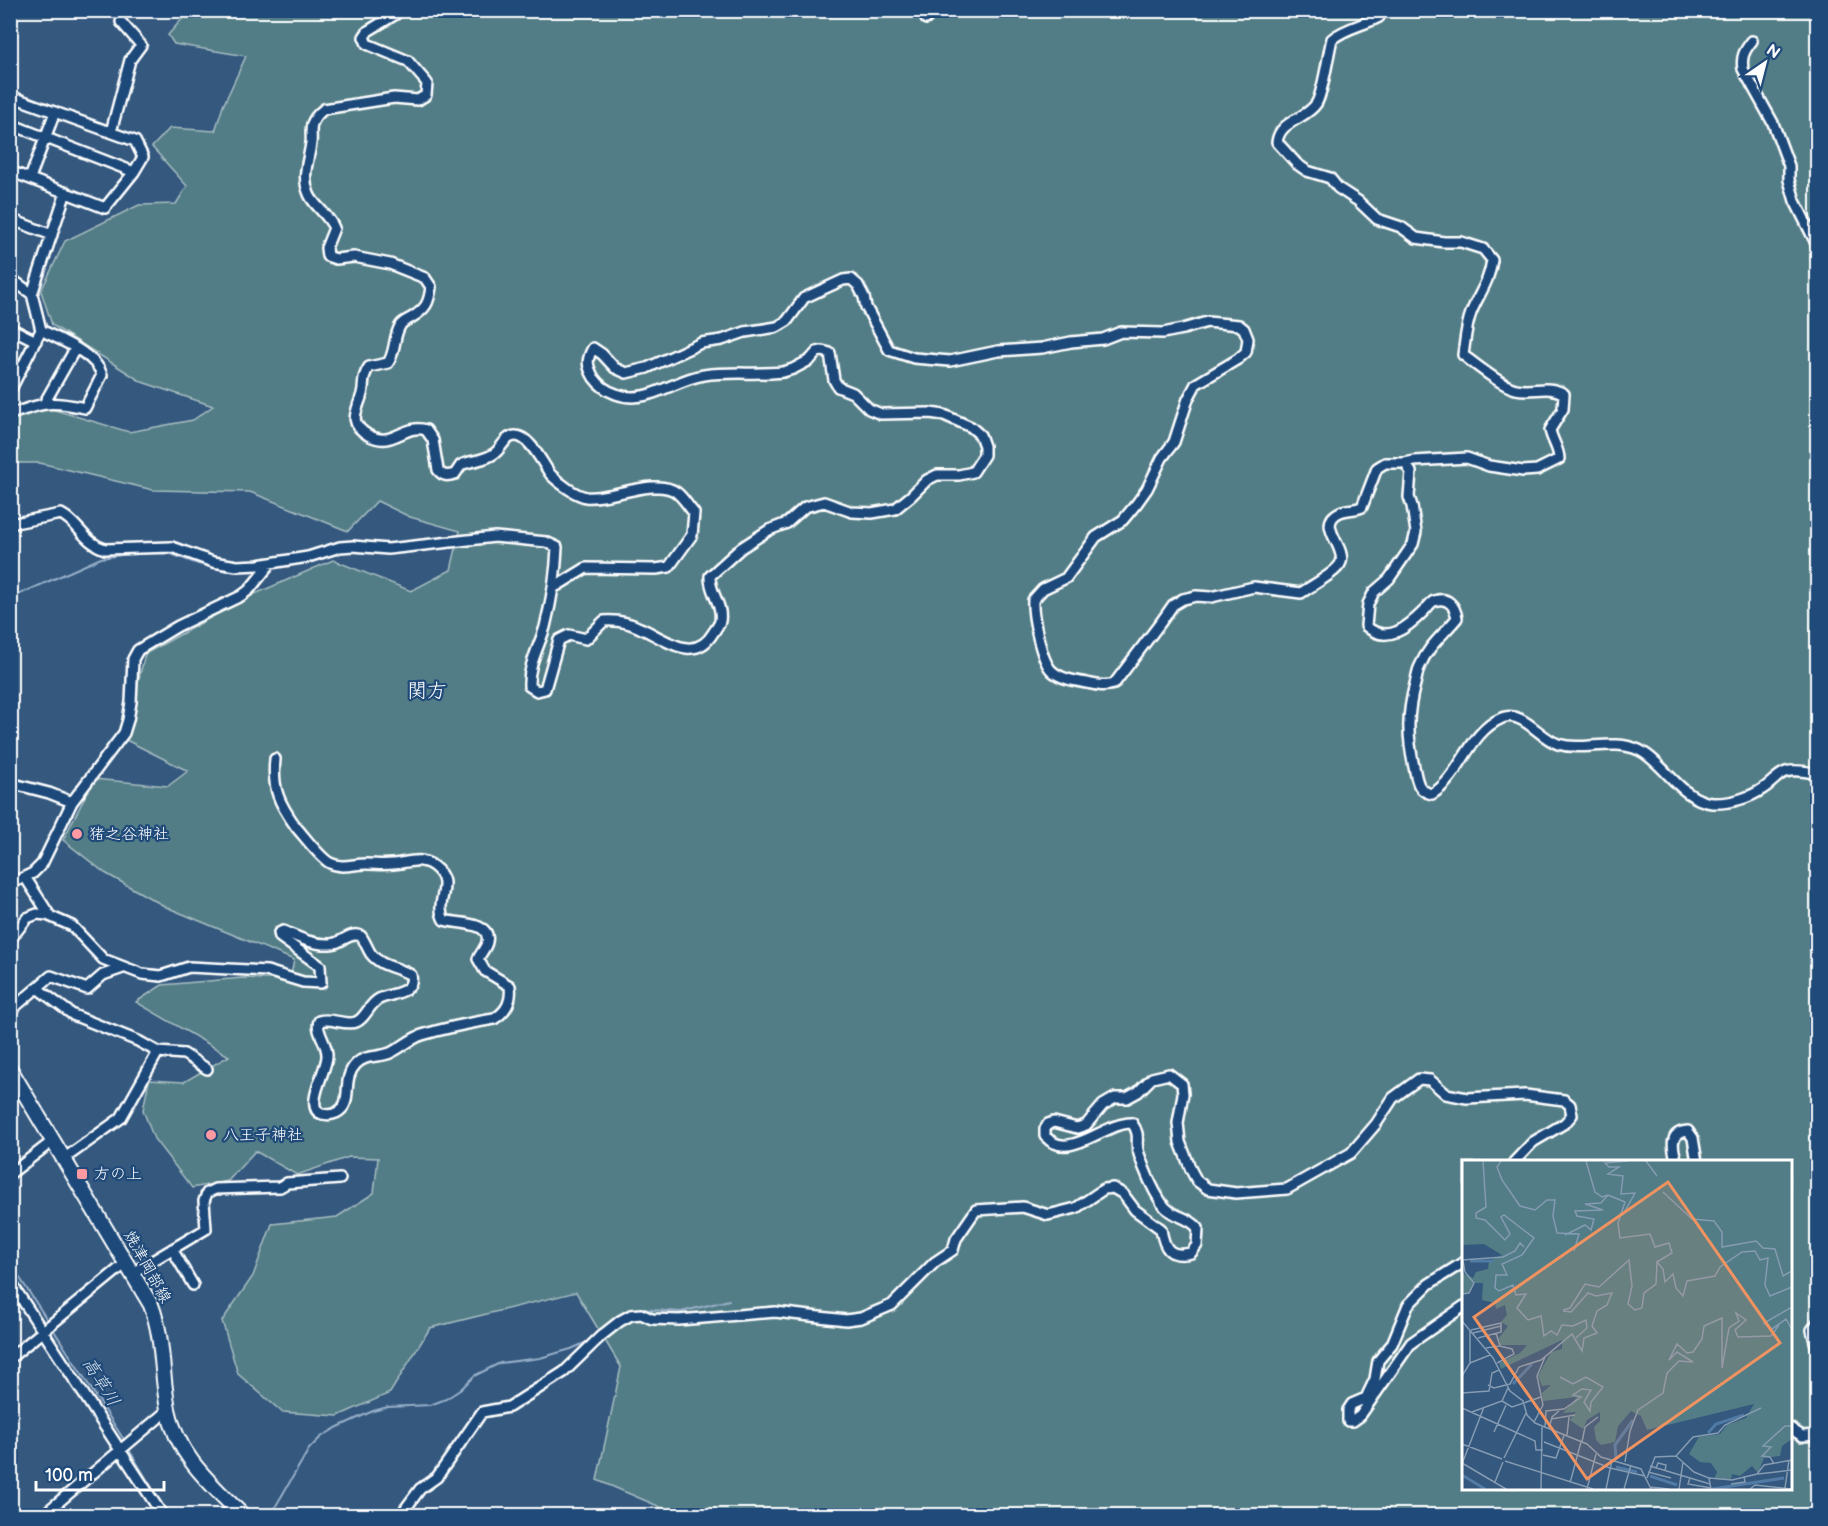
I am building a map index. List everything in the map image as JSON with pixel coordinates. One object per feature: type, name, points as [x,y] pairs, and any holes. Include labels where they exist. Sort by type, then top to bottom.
[{"type":"main road","name":"焼津岡部線","points":[[10,1070],[65,1158],[151,1305],[158,1322],[168,1410],[184,1452],[192,1464],[242,1515]]},
{"type":"street","points":[[10,17],[11,10]]},
{"type":"street","points":[[397,10],[396,14],[368,31],[364,37],[367,44],[408,61],[427,82],[426,95],[418,100],[394,99],[324,109],[312,125],[306,166],[305,181],[309,196],[329,217],[334,228],[326,248],[327,256],[336,259],[354,257],[390,264],[425,278],[431,286],[429,301],[420,312],[401,324],[393,354],[388,363],[369,367],[363,376],[363,393],[354,414],[361,431],[377,440],[390,439],[419,428],[426,430],[433,440],[438,470],[447,476],[455,474],[461,465],[492,455],[505,441],[514,436],[522,437],[552,476],[570,490],[586,497],[662,487],[675,491],[694,513],[692,535],[669,567],[656,569],[586,568],[555,587]]},
{"type":"street","points":[[926,19],[934,10]]},
{"type":"street","points":[[10,524],[61,514],[67,517],[86,539],[105,549],[172,547],[205,560],[237,566],[308,557],[340,547],[388,549],[495,537],[546,542],[557,547],[555,587],[544,630],[528,674],[529,686],[537,692],[545,689],[559,640],[569,635],[586,639],[604,621],[618,620],[639,627],[674,646],[696,649],[708,642],[720,622],[718,601],[710,583],[710,576],[741,548],[769,530],[787,523],[805,507],[824,502],[852,512],[872,513],[895,509],[927,480],[937,475],[959,476],[973,472],[984,455],[980,435],[971,427],[944,415],[881,414],[869,409],[853,393],[838,387],[834,380],[830,353],[816,352],[810,360],[783,372],[698,376],[638,397],[609,392],[596,382],[589,369],[587,358],[592,348],[602,354],[615,368],[626,373],[647,368],[701,343],[777,327],[787,321],[804,298],[843,280],[851,279],[858,285],[866,308],[889,350],[902,355],[931,360],[950,362],[998,351],[1042,348],[1103,339],[1121,332],[1163,333],[1207,322],[1239,325],[1244,329],[1248,339],[1246,352],[1196,384],[1188,399],[1174,442],[1162,458],[1147,489],[1137,503],[1123,520],[1096,537],[1065,578],[1042,589],[1033,600],[1034,614],[1047,665],[1052,671],[1061,677],[1105,687],[1114,684],[1167,612],[1183,599],[1196,596],[1211,597],[1254,587],[1301,593],[1337,569],[1342,552],[1330,528],[1331,520],[1337,513],[1362,507],[1377,468],[1385,463],[1405,464],[1414,461],[1467,458],[1488,466],[1523,471],[1537,470],[1559,459],[1559,448],[1552,440],[1550,430],[1563,409],[1564,394],[1555,389],[1515,390],[1489,375],[1463,355],[1471,314],[1485,287],[1490,271],[1492,260],[1483,249],[1461,242],[1416,238],[1401,227],[1377,219],[1358,201],[1338,188],[1330,178],[1316,175],[1296,164],[1277,142],[1279,133],[1289,122],[1304,114],[1318,101],[1332,39],[1339,33],[1365,25],[1379,17],[1380,10]]},
{"type":"street","points":[[111,132],[130,60],[141,45],[121,22]]},
{"type":"street","points":[[1752,41],[1744,51],[1741,60],[1743,69],[1773,123],[1785,152],[1795,201],[1818,247]]},
{"type":"street","points":[[10,96],[135,141],[143,157],[105,208],[10,171]]},
{"type":"street","points":[[30,178],[56,112]]},
{"type":"street","points":[[10,124],[134,172]]},
{"type":"street","points":[[10,391],[41,330],[32,294],[66,192]]},
{"type":"street","points":[[10,219],[52,235]]},
{"type":"street","points":[[10,278],[32,294]]},
{"type":"street","points":[[10,328],[36,341]]},
{"type":"street","points":[[10,412],[14,413],[45,402],[85,408],[102,375],[100,367],[88,356],[41,330]]},
{"type":"street","points":[[45,402],[75,349]]},
{"type":"street","points":[[1405,464],[1412,472],[1409,497],[1416,532],[1413,544],[1402,561],[1389,579],[1374,592],[1368,604],[1366,626],[1372,632],[1384,635],[1394,634],[1416,619],[1433,601],[1441,600],[1456,608],[1457,618],[1433,644],[1419,668],[1409,709],[1409,752],[1419,788],[1425,793],[1432,794],[1441,789],[1470,746],[1489,726],[1503,718],[1513,716],[1556,743],[1575,747],[1612,744],[1640,751],[1689,793],[1698,799],[1712,803],[1750,796],[1786,772],[1818,774]]},
{"type":"street","points":[[10,884],[33,873],[42,864],[72,802],[124,733],[131,702],[133,659],[138,650],[177,626],[241,596],[249,590],[271,563]]},
{"type":"street","points":[[10,940],[27,918],[37,914],[50,916],[72,926],[103,959],[142,974],[161,976],[189,967],[267,971],[303,982],[321,983],[320,966],[280,937],[279,933],[283,931],[304,940],[332,945],[353,934],[361,936],[371,954],[381,963],[405,971],[411,975],[412,981],[410,987],[404,992],[375,1001],[355,1023],[325,1019],[319,1021],[318,1025],[327,1053],[326,1067],[314,1100],[314,1108],[319,1113],[328,1115],[343,1107],[347,1099],[347,1080],[351,1070],[364,1058],[392,1052],[422,1035],[494,1019],[507,1008],[511,994],[510,986],[485,971],[478,959],[488,940],[484,930],[473,924],[444,920],[441,900],[446,885],[441,874],[427,862],[419,860],[340,867],[327,862],[305,840],[280,802],[273,777],[275,759]]},
{"type":"street","points":[[10,783],[27,786],[72,802]]},
{"type":"street","points":[[25,877],[50,916]]},
{"type":"street","points":[[10,1011],[51,976],[87,989],[103,975],[123,968]]},
{"type":"street","points":[[37,988],[73,1015],[138,1041],[158,1052],[184,1054],[207,1069]]},
{"type":"street","points":[[65,1158],[121,1118],[158,1052]]},
{"type":"street","points":[[399,1515],[420,1489],[437,1477],[482,1412],[509,1407],[564,1372],[601,1336],[620,1321],[631,1316],[641,1314],[652,1319],[679,1320],[775,1312],[846,1320],[861,1318],[892,1305],[935,1263],[953,1250],[956,1239],[976,1210],[1023,1207],[1048,1215],[1076,1208],[1104,1189],[1113,1188],[1123,1194],[1136,1210],[1161,1229],[1164,1245],[1172,1251],[1182,1255],[1191,1252],[1197,1245],[1198,1228],[1191,1220],[1172,1215],[1161,1203],[1138,1152],[1138,1131],[1132,1123],[1121,1123],[1079,1144],[1059,1145],[1051,1143],[1045,1136],[1048,1124],[1054,1122],[1077,1128],[1086,1125],[1103,1105],[1115,1098],[1127,1098],[1138,1092],[1152,1078],[1169,1074],[1182,1084],[1183,1094],[1178,1123],[1180,1142],[1185,1158],[1197,1181],[1208,1190],[1236,1193],[1287,1189],[1351,1153],[1376,1124],[1393,1098],[1419,1080],[1430,1080],[1446,1094],[1467,1098],[1525,1095],[1564,1100],[1570,1106],[1572,1115],[1565,1123],[1533,1142],[1515,1160]]},
{"type":"street","points":[[1677,1160],[1672,1144],[1675,1135],[1680,1131],[1688,1131],[1693,1138],[1697,1160]]},
{"type":"street","points":[[10,1174],[54,1140]]},
{"type":"street","points":[[10,1358],[56,1320],[129,1268],[172,1249],[206,1229],[204,1201],[207,1193],[214,1189],[280,1187],[287,1183],[340,1179]]},
{"type":"street","points":[[172,1249],[193,1285]]},
{"type":"street","points":[[1462,1263],[1429,1284],[1408,1305],[1392,1344],[1378,1361],[1375,1379],[1366,1398],[1352,1404],[1348,1410],[1348,1421],[1353,1421],[1360,1416],[1411,1343],[1462,1307]]},
{"type":"street","points":[[10,1281],[122,1449],[163,1515]]},
{"type":"street","points":[[1818,1322],[1812,1330],[1818,1353]]},
{"type":"street","points":[[42,1515],[168,1410]]},
{"type":"street","points":[[1792,1429],[1802,1436],[1818,1435]]},
{"type":"green space","points":[[189,11],[1817,11],[1817,1515],[679,1515],[597,1480],[621,1367],[576,1292],[430,1328],[390,1393],[338,1416],[282,1412],[238,1374],[222,1321],[253,1276],[272,1224],[337,1217],[374,1193],[378,1158],[349,1157],[297,1175],[255,1151],[228,1181],[192,1188],[154,1139],[143,1110],[149,1080],[184,1082],[229,1056],[136,1002],[162,985],[243,978],[290,980],[294,960],[166,907],[105,873],[63,840],[94,779],[168,786],[188,771],[124,739],[145,654],[248,597],[333,560],[411,591],[451,570],[460,531],[410,517],[377,501],[348,531],[250,492],[153,490],[40,463],[11,463],[10,417],[15,418],[48,408],[129,432],[193,420],[213,406],[142,382],[52,325],[41,291],[65,241],[139,205],[176,204],[187,186],[152,147],[170,128],[215,131],[223,106],[246,56],[174,44],[168,35]]},
{"type":"waterway","points":[[10,596],[20,594],[101,558],[122,555],[171,554],[227,571],[252,570]]},
{"type":"waterway","name":"高草川","points":[[10,1263],[48,1321]]},
{"type":"waterway","points":[[270,1516],[309,1449],[321,1437],[336,1428],[373,1411],[388,1407],[430,1405],[446,1399],[460,1390],[474,1376],[500,1363],[540,1358],[571,1349],[587,1342],[627,1311],[638,1309],[681,1312],[729,1300]]},
{"type":"waterway","name":"高草川","points":[[51,1326],[126,1443]]},
{"type":"waterway","name":"高草川","points":[[128,1448],[169,1516]]},
{"type":"place","name":"猪之谷神社","points":[[77,834]]},
{"type":"place","name":"八王子神社","points":[[211,1135]]},
{"type":"place","name":"方の上","points":[[82,1174]]},
{"type":"district","name":"関方","points":[[427,691]]}]
